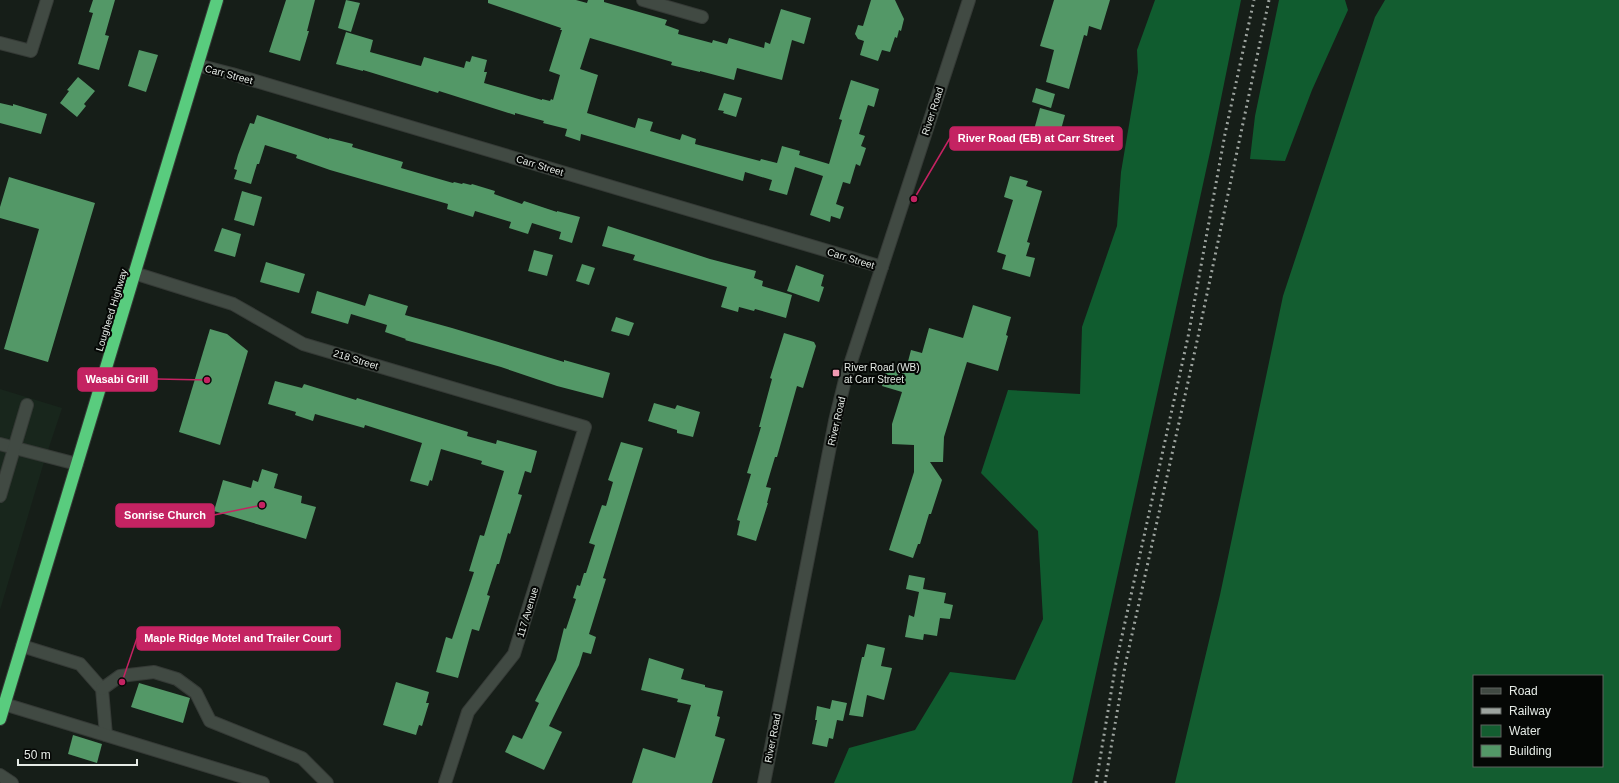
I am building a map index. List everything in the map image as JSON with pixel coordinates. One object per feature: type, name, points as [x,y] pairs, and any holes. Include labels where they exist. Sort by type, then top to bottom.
[{"type":"highway","name":"Lougheed Highway","points":[[0,717],[217,0]]},
{"type":"street","points":[[0,43],[31,51],[47,0]]},
{"type":"street","points":[[643,0],[702,17]]},
{"type":"street","name":"River Road","points":[[764,783],[835,421],[846,380],[969,0]]},
{"type":"street","name":"Carr Street","points":[[197,65],[232,74],[882,267]]},
{"type":"street","name":"218 Street","points":[[134,273],[233,304],[303,344],[585,427]]},
{"type":"street","points":[[0,496],[28,405]]},
{"type":"street","name":"117 Avenue","points":[[445,783],[468,712],[514,654],[585,427]]},
{"type":"street","points":[[0,444],[77,464]]},
{"type":"street","points":[[22,646],[80,664],[102,689],[106,735]]},
{"type":"street","points":[[102,689],[120,676],[127,675],[154,672],[177,679],[196,693],[210,721],[302,758],[327,783]]},
{"type":"street","points":[[4,704],[263,783]]},
{"type":"street","points":[[0,775],[12,783]]},
{"type":"shaded area","points":[[1155,0],[1241,0],[1212,143],[1072,783],[834,783],[849,748],[915,730],[950,672],[1015,680],[1043,619],[1038,531],[981,473],[1008,390],[1080,394],[1082,327],[1117,226],[1121,172],[1138,72],[1137,50]]},
{"type":"shaded area","points":[[1279,0],[1345,0],[1348,10],[1312,90],[1285,161],[1250,159],[1255,116]]},
{"type":"shaded area","points":[[0,389],[62,408],[44,462],[0,610]]},
{"type":"water","points":[[1385,0],[1619,0],[1619,783],[1175,783],[1220,595],[1283,296],[1375,17]]},
{"type":"building","points":[[93,0],[115,0],[105,35],[109,36],[99,70],[78,64],[93,13],[89,12]]},
{"type":"building","points":[[286,0],[315,0],[307,31],[309,31],[300,61],[269,52]]},
{"type":"building","points":[[346,0],[360,3],[351,32],[338,28]]},
{"type":"building","points":[[488,0],[576,0],[587,3],[588,0],[604,0],[604,2],[667,20],[665,25],[679,30],[678,34],[712,43],[713,40],[727,44],[729,38],[764,48],[765,42],[770,44],[781,9],[811,18],[804,44],[792,40],[782,80],[737,68],[734,80],[671,65],[672,62],[590,38],[580,69],[598,75],[587,113],[635,128],[638,118],[653,122],[650,131],[680,140],[682,134],[696,139],[695,144],[760,161],[761,159],[777,163],[782,146],[800,151],[799,155],[829,164],[842,120],[839,119],[851,80],[879,89],[874,107],[868,105],[859,134],[865,136],[861,146],[866,148],[860,166],[856,164],[850,184],[843,182],[836,204],[844,207],[840,219],[831,216],[830,222],[810,215],[823,176],[795,167],[787,195],[769,190],[772,180],[745,172],[743,181],[581,134],[580,141],[565,136],[567,129],[543,123],[544,121],[515,113],[515,115],[439,91],[438,93],[363,70],[336,64],[346,32],[373,40],[370,52],[421,66],[424,57],[464,68],[466,61],[470,62],[472,56],[487,60],[484,72],[487,72],[484,83],[542,100],[553,100],[560,75],[549,71],[562,30],[560,30],[561,28],[488,3]]},
{"type":"building","points":[[871,0],[895,0],[904,19],[901,31],[899,30],[897,38],[895,37],[890,52],[882,50],[878,61],[860,55],[864,41],[858,39],[855,34],[858,25],[863,26]]},
{"type":"building","points":[[1054,0],[1110,0],[1101,30],[1089,26],[1087,36],[1084,35],[1069,89],[1046,82],[1054,50],[1040,46]]},
{"type":"building","points":[[139,50],[158,55],[146,92],[128,86]]},
{"type":"building","points":[[78,77],[95,91],[84,104],[86,106],[77,117],[60,103],[69,91],[67,90]]},
{"type":"building","points":[[1036,88],[1055,94],[1051,108],[1032,102]]},
{"type":"building","points":[[724,93],[742,98],[736,117],[723,113],[724,111],[718,110]]},
{"type":"building","points":[[0,103],[13,106],[13,104],[47,114],[41,134],[0,123]]},
{"type":"building","points":[[1040,108],[1065,115],[1057,144],[1032,137]]},
{"type":"building","points":[[257,115],[329,139],[353,144],[352,147],[403,162],[401,168],[453,183],[472,184],[495,191],[494,194],[522,204],[524,201],[557,212],[580,217],[572,243],[559,239],[561,232],[532,223],[528,234],[509,228],[511,222],[475,211],[473,217],[447,209],[448,204],[330,170],[296,158],[297,155],[265,145],[251,184],[234,179],[237,170],[234,169],[238,155],[250,123],[254,124]]},
{"type":"building","points":[[1010,176],[1028,181],[1026,186],[1042,191],[1027,242],[1030,243],[1026,256],[1035,258],[1030,277],[1002,269],[1006,255],[997,252],[1013,200],[1004,197]]},
{"type":"building","points":[[9,177],[95,203],[48,362],[4,349],[39,229],[0,218],[0,207]]},
{"type":"building","points":[[242,191],[262,197],[254,226],[234,220]]},
{"type":"building","points":[[608,226],[710,259],[756,271],[754,278],[763,281],[762,286],[792,295],[786,318],[755,309],[754,311],[739,307],[738,312],[721,307],[727,287],[633,260],[635,255],[602,246]]},
{"type":"building","points":[[222,228],[241,234],[235,257],[214,251]]},
{"type":"building","points":[[534,250],[553,255],[547,276],[528,271]]},
{"type":"building","points":[[266,262],[305,274],[299,293],[260,282]]},
{"type":"building","points":[[582,264],[595,268],[589,285],[576,281]]},
{"type":"building","points":[[796,265],[824,275],[821,286],[824,287],[819,302],[787,291]]},
{"type":"building","points":[[317,291],[365,306],[369,294],[408,306],[405,315],[564,362],[564,360],[610,373],[603,398],[557,386],[501,367],[405,340],[406,339],[385,332],[387,325],[351,314],[348,324],[311,313]]},
{"type":"building","points":[[973,305],[1011,317],[1006,335],[1008,336],[998,371],[967,362],[944,437],[943,462],[930,462],[942,480],[931,514],[929,514],[920,544],[918,544],[913,558],[889,550],[914,472],[914,445],[892,444],[892,424],[902,392],[882,386],[887,367],[905,373],[911,350],[922,353],[929,328],[963,338]]},
{"type":"building","points":[[616,317],[634,323],[629,336],[611,331]]},
{"type":"building","points":[[210,329],[227,334],[248,351],[220,445],[179,432]]},
{"type":"building","points":[[784,333],[814,342],[816,346],[803,388],[797,386],[777,457],[775,457],[766,487],[771,488],[768,503],[756,541],[737,535],[740,521],[737,520],[751,474],[747,473],[761,427],[759,427],[772,379],[770,378]]},
{"type":"building","points":[[275,381],[302,388],[304,384],[356,400],[357,398],[468,432],[467,436],[496,444],[497,440],[537,451],[531,473],[525,471],[518,494],[522,495],[510,534],[508,533],[499,564],[497,564],[487,595],[490,596],[479,631],[472,629],[458,678],[436,672],[446,637],[452,639],[474,572],[469,571],[480,535],[484,536],[504,471],[481,464],[482,461],[441,449],[432,481],[430,480],[428,486],[410,481],[422,443],[365,425],[364,428],[315,414],[313,421],[295,415],[296,412],[268,404]]},
{"type":"building","points":[[654,403],[675,409],[677,405],[700,412],[693,437],[677,433],[677,430],[648,421]]},
{"type":"building","points":[[621,442],[643,448],[603,578],[606,579],[589,634],[596,637],[591,654],[583,652],[579,665],[549,726],[562,732],[544,770],[505,752],[513,735],[522,739],[539,703],[535,701],[556,660],[564,628],[566,629],[576,599],[573,598],[577,585],[580,586],[584,573],[586,573],[595,545],[589,543],[602,505],[606,506],[613,482],[608,480]]},
{"type":"building","points":[[262,469],[278,474],[274,488],[302,496],[301,503],[316,507],[306,539],[214,511],[223,480],[251,488],[253,480],[258,482]]},
{"type":"building","points":[[909,575],[925,578],[923,589],[946,593],[944,603],[953,605],[950,619],[940,618],[937,636],[924,634],[923,640],[905,637],[909,615],[914,617],[919,592],[906,589]]},
{"type":"building","points":[[867,644],[885,648],[881,666],[892,668],[884,700],[867,695],[863,717],[849,715],[862,657],[864,657]]},
{"type":"building","points":[[649,658],[684,669],[681,679],[723,691],[717,716],[720,717],[715,736],[725,739],[712,783],[632,783],[643,748],[675,758],[691,705],[677,702],[678,699],[641,690]]},
{"type":"building","points":[[396,682],[429,692],[426,703],[429,703],[422,726],[419,725],[416,735],[383,725]]},
{"type":"building","points":[[139,683],[190,698],[183,723],[131,707]]},
{"type":"building","points":[[832,700],[847,703],[843,721],[837,720],[833,739],[829,738],[827,747],[812,744],[817,720],[815,720],[817,706],[830,709]]},
{"type":"building","points":[[73,735],[102,744],[97,763],[68,754]]},
{"type":"railway","points":[[1096,783],[1116,663],[1188,337],[1225,134],[1254,0]]},
{"type":"railway","points":[[1105,783],[1125,666],[1196,346],[1269,0]]},
{"type":"place","name":"River Road (EB) at Carr Street","points":[[914,199]]},
{"type":"place","name":"River Road (WB) at Carr Street","points":[[836,373]]},
{"type":"place","name":"Wasabi Grill","points":[[207,380]]},
{"type":"place","name":"Sonrise Church","points":[[262,505]]},
{"type":"place","name":"Maple Ridge Motel and Trailer Court","points":[[122,682]]}]
